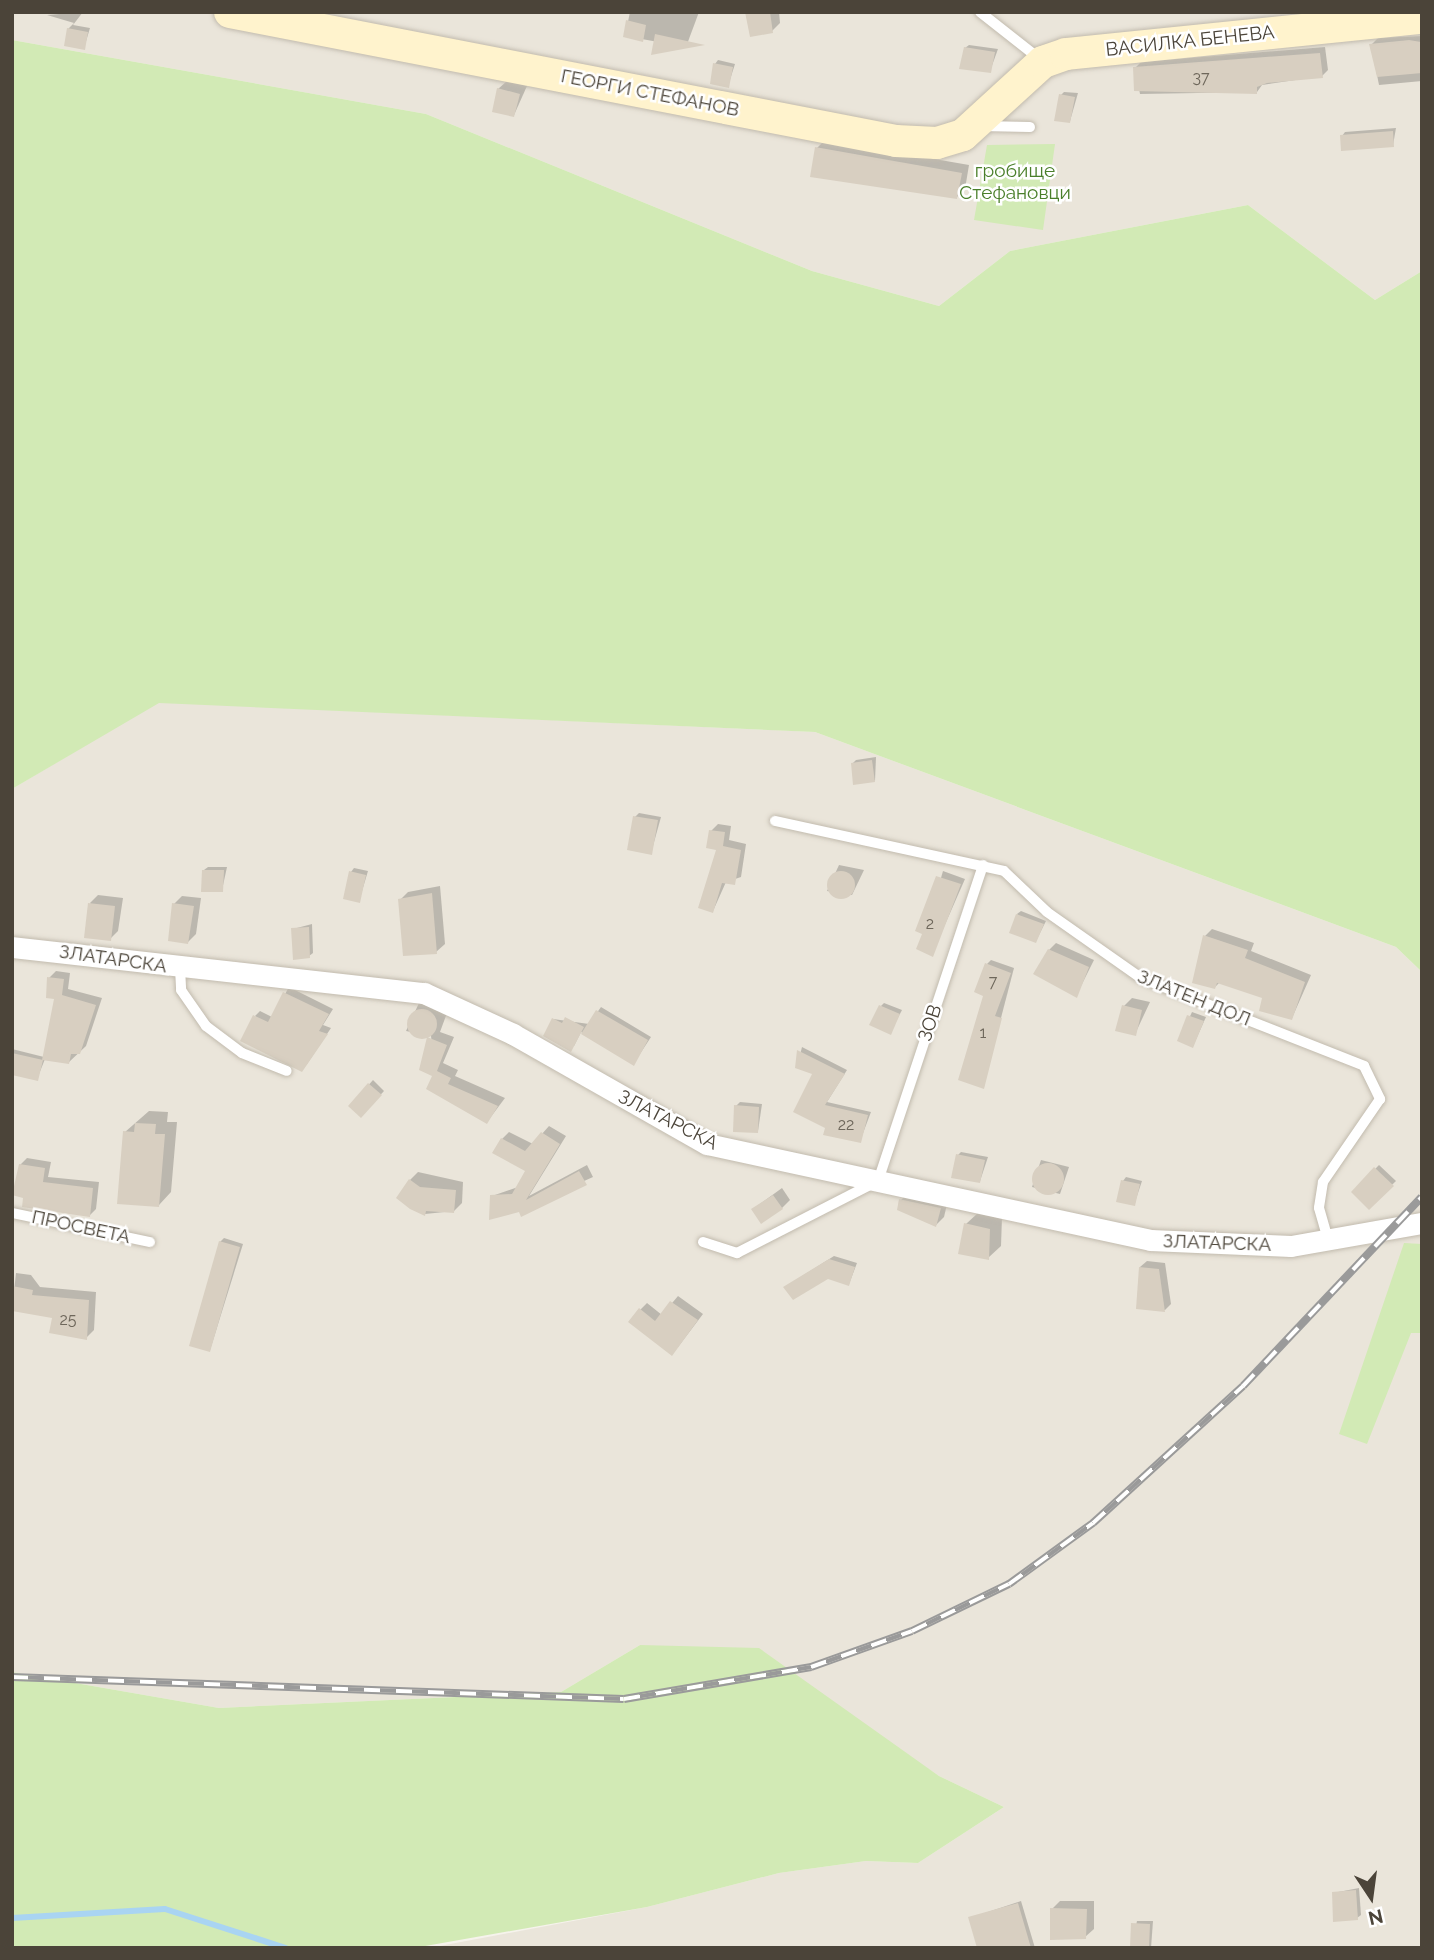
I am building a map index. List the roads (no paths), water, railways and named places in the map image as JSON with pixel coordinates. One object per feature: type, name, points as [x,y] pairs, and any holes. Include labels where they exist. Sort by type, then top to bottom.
[{"type":"street","name":"ГЕОРГИ СТЕФАНОВ","points":[[230,12],[896,141],[937,143],[977,124],[1043,61]]},
{"type":"street","name":"ВАСИЛКА БЕНЕВА","points":[[1043,61],[1085,51],[1422,18]]},
{"type":"street","name":"ЗЛАТАРСКА","points":[[12,947],[180,968],[424,993],[513,1034],[707,1144],[1150,1240],[1254,1247],[1328,1240],[1422,1223]]},
{"type":"lane","points":[[980,12],[1043,61]]},
{"type":"lane","points":[[977,124],[994,131],[1030,127]]},
{"type":"lane","name":"ЗЛАТЕН ДОЛ","points":[[775,821],[1004,871],[1047,912],[1141,978],[1364,1066],[1380,1099],[1323,1182],[1319,1208],[1328,1240]]},
{"type":"lane","name":"ЗОВ","points":[[878,1181],[983,865]]},
{"type":"lane","points":[[180,968],[181,990],[206,1026],[242,1053],[287,1071]]},
{"type":"lane","points":[[703,1242],[737,1253],[878,1181]]},
{"type":"lane","name":"ПРОСВЕТА","points":[[12,1213],[150,1242]]},
{"type":"waterway","points":[[12,1918],[165,1909],[286,1948]]},
{"type":"railway","points":[[12,1677],[624,1699],[811,1667],[912,1631],[1009,1584],[1093,1523],[1243,1386],[1422,1197]]},
{"type":"park label","name":"гробище Стефановци","points":[[1015,182]]}]
